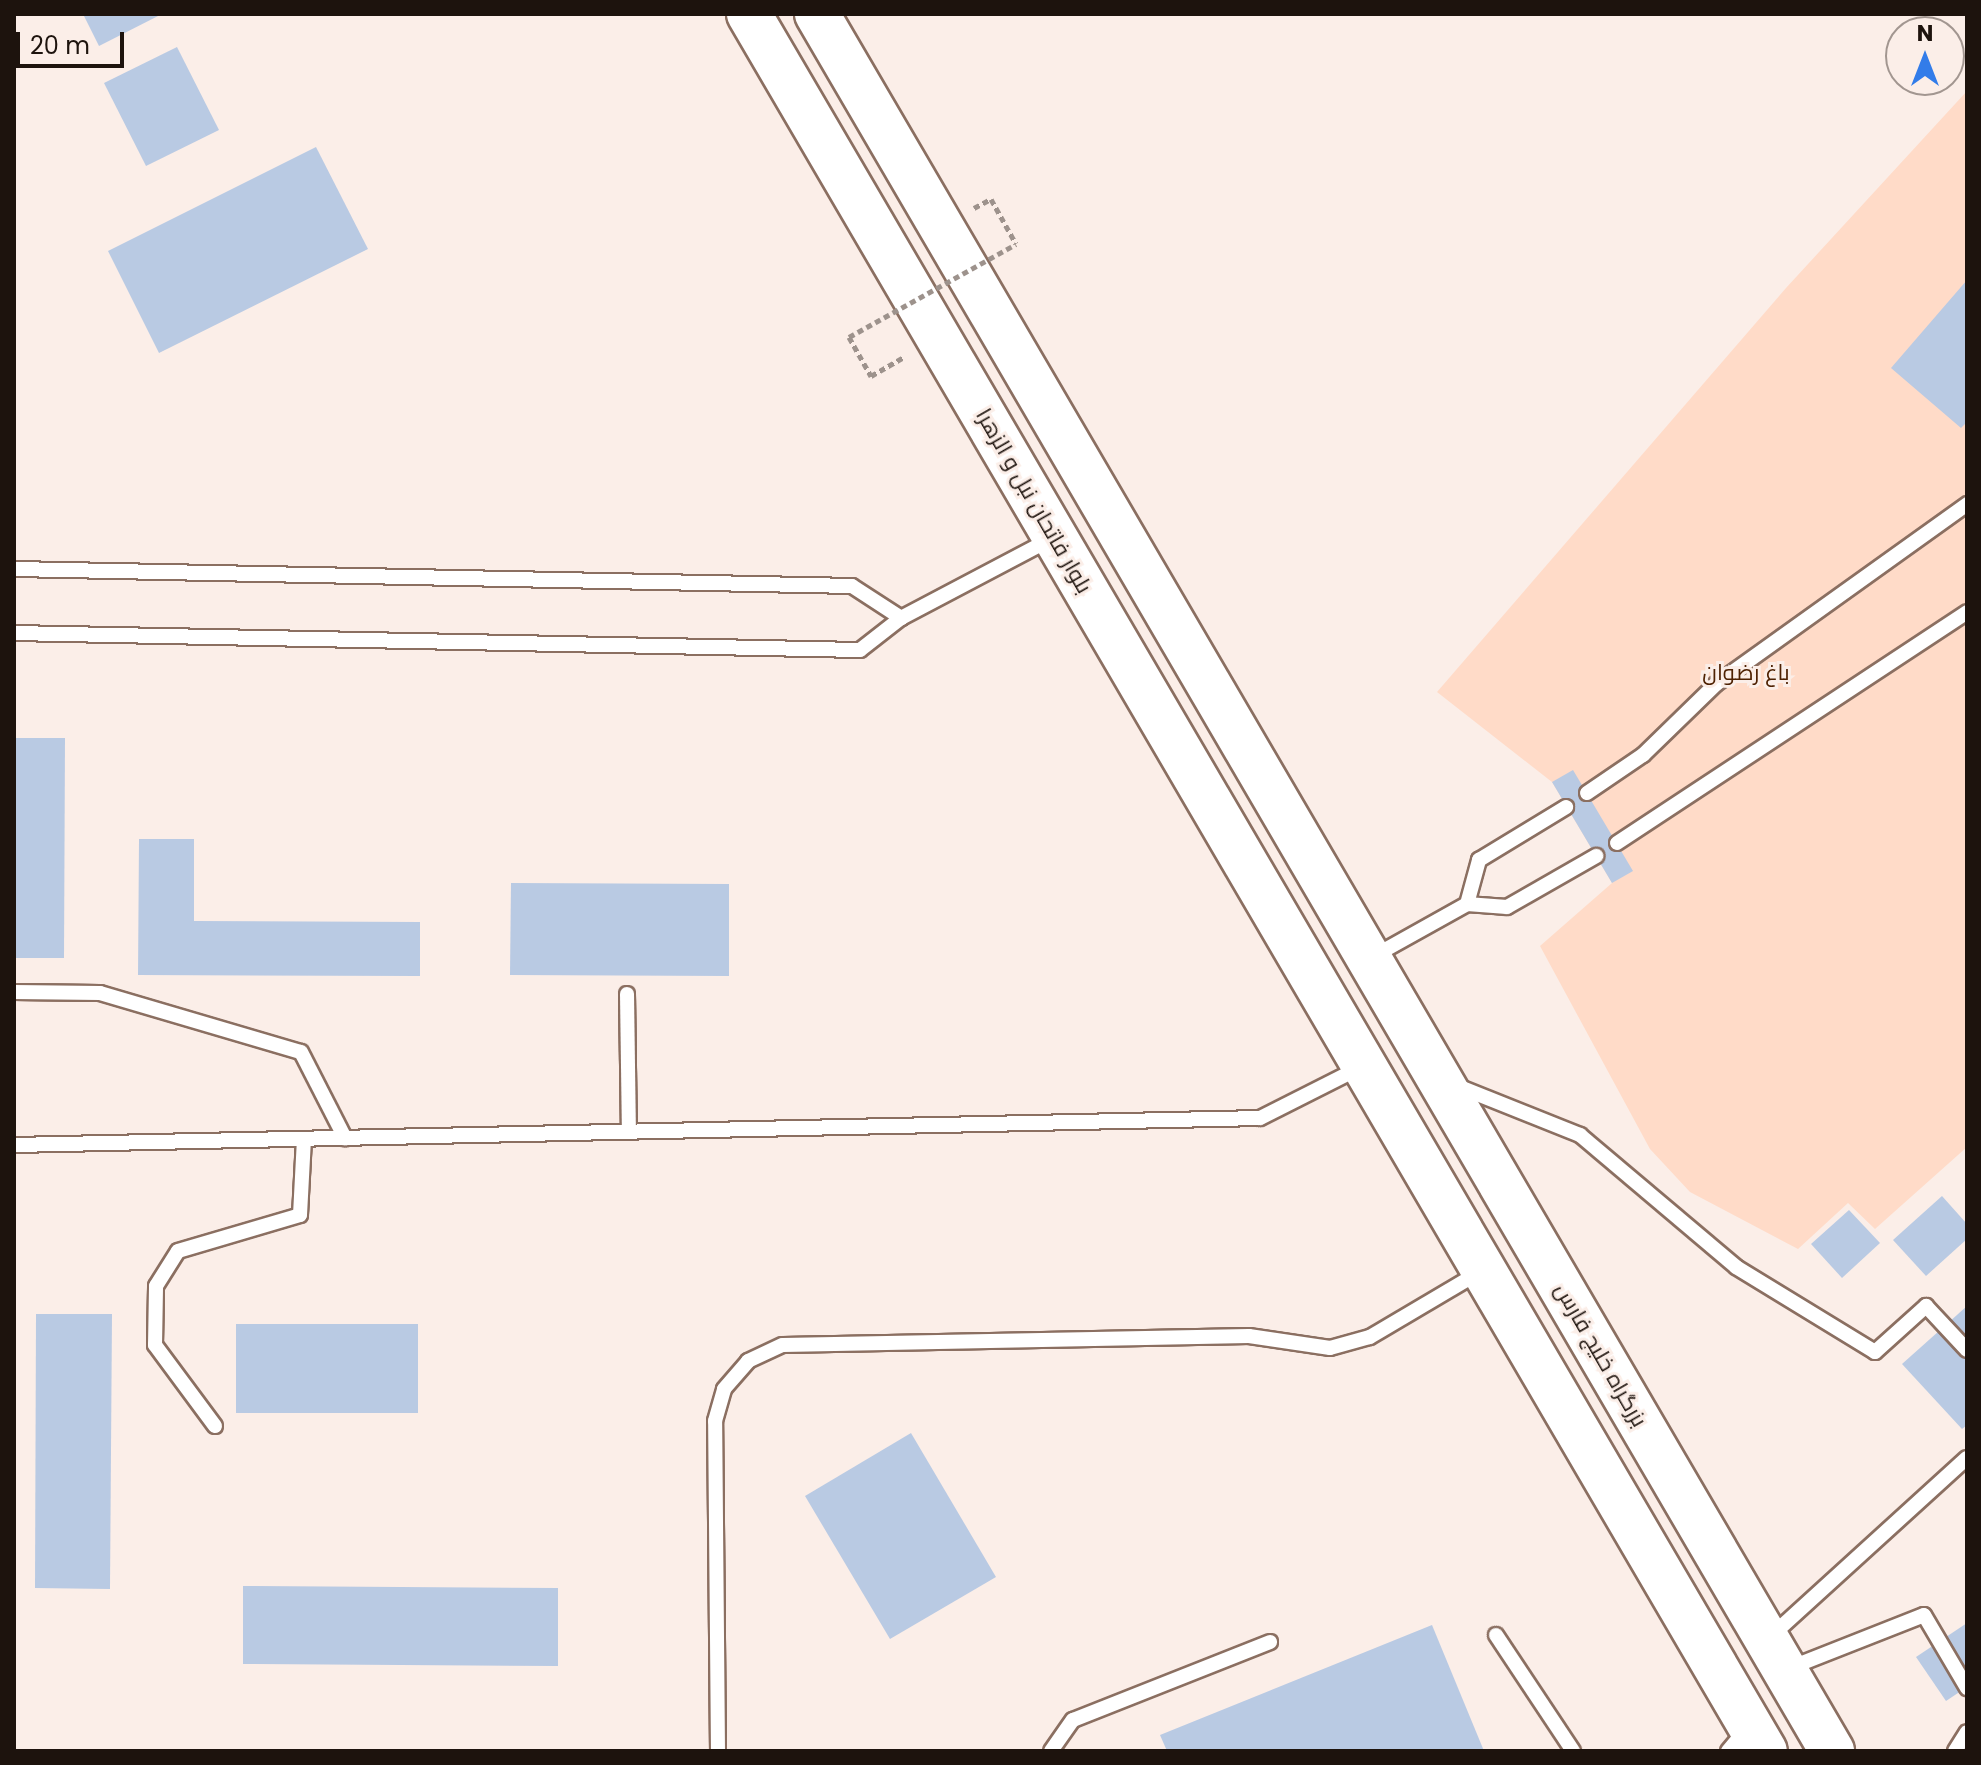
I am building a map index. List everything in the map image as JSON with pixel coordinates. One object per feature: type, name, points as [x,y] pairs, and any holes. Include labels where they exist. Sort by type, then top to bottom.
[{"type":"highway","name":"بلوار فاتحان نبل و الزهرا","points":[[749,14],[1320,988]]},
{"type":"highway","points":[[817,14],[1370,958],[1320,988],[1484,1270],[1747,1742]]},
{"type":"highway","points":[[1005,452],[1056,424]]},
{"type":"highway","name":"بزرگراه خلیج فارس","points":[[1370,958],[1832,1751]]},
{"type":"lane","points":[[1587,793],[1643,755],[1716,684],[1967,504]]},
{"type":"lane","points":[[14,633],[860,650],[901,618],[1055,536]]},
{"type":"lane","points":[[14,569],[852,586],[901,618]]},
{"type":"lane","points":[[1617,843],[1967,612]]},
{"type":"lane","points":[[1467,904],[1479,860],[1566,807]]},
{"type":"lane","points":[[1370,958],[1467,904],[1507,907],[1596,856]]},
{"type":"lane","points":[[14,992],[100,993],[301,1052],[345,1138]]},
{"type":"lane","points":[[627,994],[629,1131]]},
{"type":"lane","points":[[14,1145],[1260,1118],[1365,1065]]},
{"type":"lane","points":[[1440,1079],[1580,1135],[1736,1267],[1875,1352],[1926,1306],[1967,1350]]},
{"type":"lane","points":[[215,1426],[155,1345],[156,1286],[178,1251],[300,1215],[304,1139]]},
{"type":"lane","points":[[718,1751],[715,1421],[724,1389],[748,1361],[798,1344],[1249,1336],[1330,1348],[1370,1337],[1484,1270]]},
{"type":"lane","points":[[1776,1655],[1967,1458]]},
{"type":"lane","points":[[1776,1655],[1924,1615],[1967,1688]]},
{"type":"lane","points":[[1496,1635],[1573,1751]]},
{"type":"lane","points":[[1051,1751],[1073,1720],[1270,1642]]},
{"type":"lane","points":[[1955,1751],[1967,1732]]},
{"type":"path","points":[[871,376],[849,337],[1016,244],[991,199]]},
{"type":"green space","name":"باغ رضوان","points":[[1967,91],[1967,1147],[1875,1229],[1848,1203],[1798,1249],[1690,1192],[1650,1149],[1540,946],[1612,883],[1552,782],[1437,692],[1786,288]]},
{"type":"building","points":[[83,14],[162,14],[99,46]]},
{"type":"building","points":[[177,47],[219,130],[146,166],[104,83]]},
{"type":"building","points":[[316,147],[368,249],[159,353],[108,251]]},
{"type":"building","points":[[1967,280],[1967,422],[1961,428],[1891,368]]},
{"type":"building","points":[[14,738],[65,738],[64,958],[14,958]]},
{"type":"building","points":[[1573,770],[1633,871],[1612,883],[1552,782]]},
{"type":"building","points":[[139,839],[194,839],[194,921],[420,922],[420,976],[138,975]]},
{"type":"building","points":[[511,883],[729,884],[729,976],[510,975]]},
{"type":"building","points":[[1942,1196],[1967,1224],[1967,1239],[1926,1276],[1893,1240]]},
{"type":"building","points":[[1849,1210],[1880,1243],[1842,1278],[1811,1244]]},
{"type":"building","points":[[1967,1306],[1967,1425],[1962,1429],[1902,1364]]},
{"type":"building","points":[[36,1314],[112,1314],[110,1589],[35,1588]]},
{"type":"building","points":[[236,1324],[418,1324],[418,1413],[236,1413]]},
{"type":"building","points":[[911,1433],[996,1577],[890,1639],[805,1496]]},
{"type":"building","points":[[243,1586],[558,1588],[558,1666],[243,1664]]},
{"type":"building","points":[[1967,1623],[1967,1687],[1946,1701],[1916,1657]]},
{"type":"building","points":[[1432,1625],[1484,1751],[1167,1751],[1160,1735]]}]
